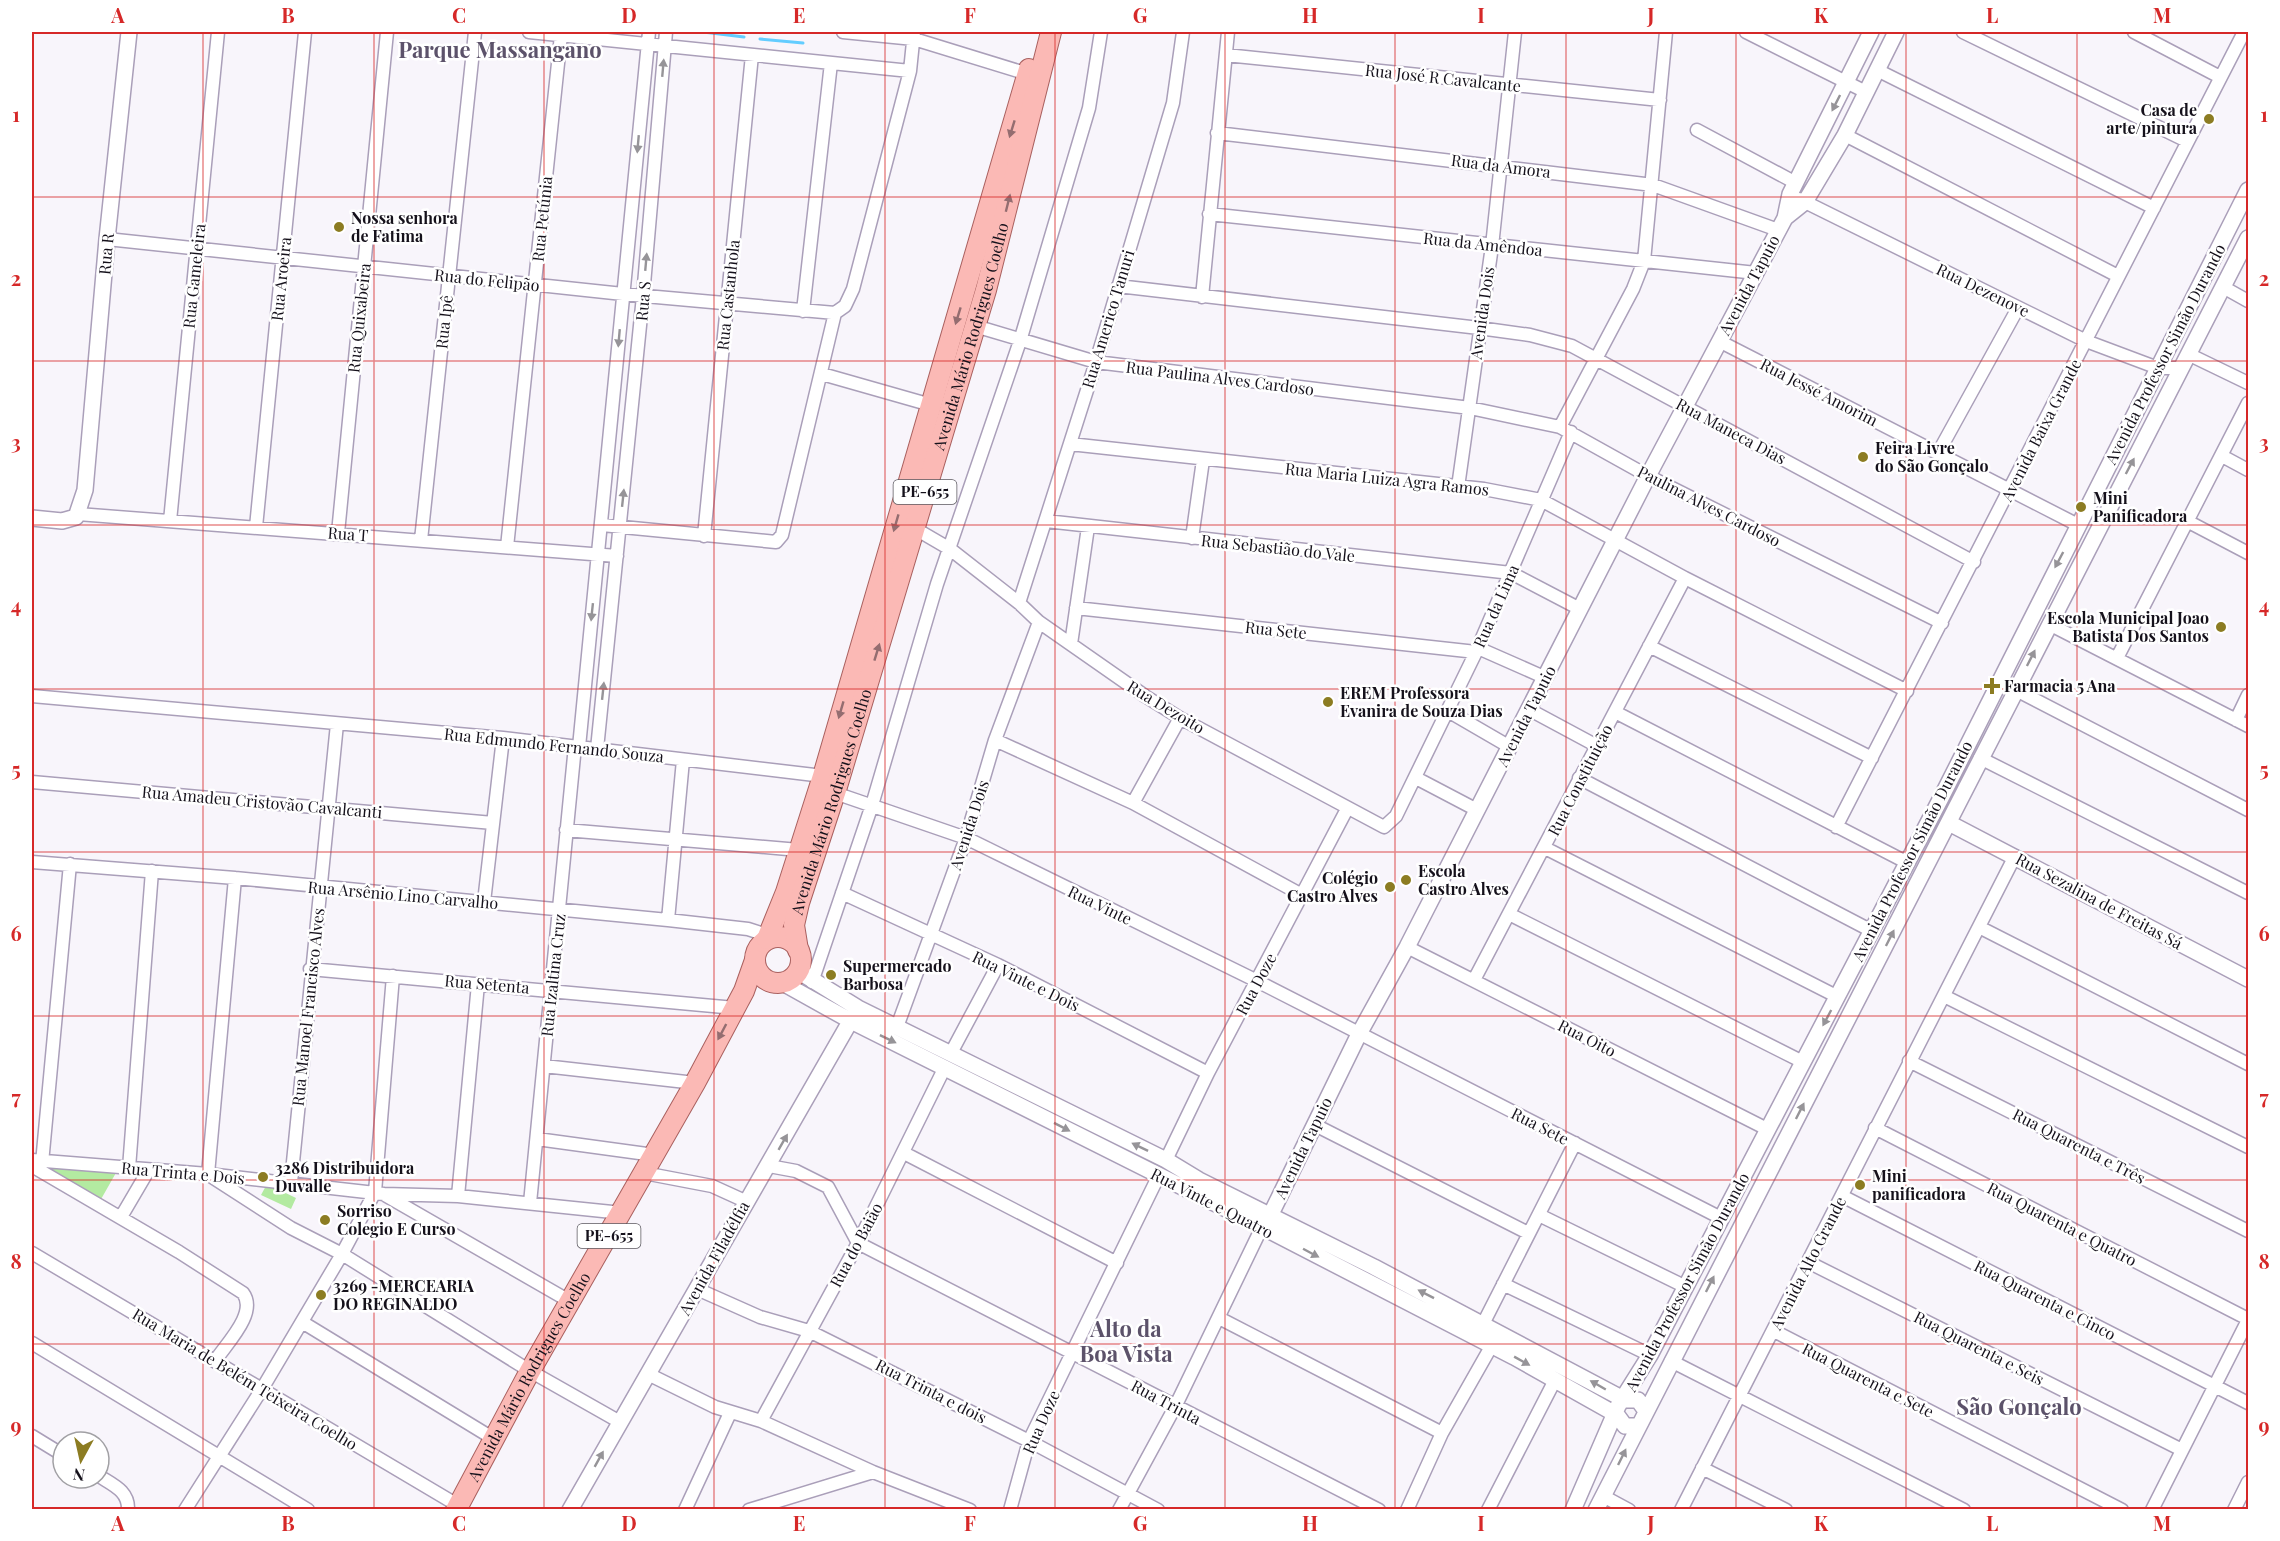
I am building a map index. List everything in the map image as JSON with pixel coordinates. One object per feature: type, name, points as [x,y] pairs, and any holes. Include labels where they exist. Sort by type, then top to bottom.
[{"type":"main road","name":"Avenida Mário Rodrigues Coelho","points":[[770,938],[823,776],[1028,74],[1037,32]]},
{"type":"main road","name":"Avenida Mário Rodrigues Coelho","points":[[798,950],[794,934],[796,915],[836,793],[975,326],[1051,32]]},
{"type":"main road","points":[[770,938],[791,941],[798,950]]},
{"type":"main road","name":"PE-655","points":[[755,960],[759,947],[770,938]]},
{"type":"main road","name":"PE-655","points":[[798,950],[805,976]]},
{"type":"main road","name":"Avenida Mário Rodrigues Coelho","points":[[457,1508],[530,1371],[695,1083],[753,972],[755,960]]},
{"type":"main road","points":[[755,960],[760,974],[766,979],[781,982],[805,976]]},
{"type":"street","name":"Rua R","points":[[78,514],[87,477],[107,239],[129,32]]},
{"type":"street","name":"Rua Gameleira","points":[[170,521],[218,32]]},
{"type":"street","name":"Rua Aroeira","points":[[256,527],[305,32]]},
{"type":"street","name":"Rua Quixabeira","points":[[338,533],[387,32]]},
{"type":"street","name":"Rua Ipê","points":[[421,540],[475,32]]},
{"type":"street","points":[[529,32],[648,38],[665,46],[910,71]]},
{"type":"street","name":"Rua S","points":[[597,749],[621,528],[666,32]]},
{"type":"street","points":[[843,32],[914,35],[1028,74]]},
{"type":"street","points":[[805,976],[842,893],[872,805],[950,549],[1020,341],[1089,108],[1101,32]]},
{"type":"street","name":"Rua Americo Tanuri","points":[[1019,603],[1096,362],[1173,103],[1183,32]]},
{"type":"street","points":[[1202,297],[1228,32]]},
{"type":"street","name":"Avenida Dois","points":[[1458,487],[1492,246],[1515,32]]},
{"type":"street","name":"Rua da Lima","points":[[1416,778],[1511,573],[1541,500],[1565,429],[1596,357],[1633,289],[1644,261],[1666,32]]},
{"type":"street","points":[[1746,32],[1866,92]]},
{"type":"street","name":"Avenida Tapuio","points":[[1119,1509],[1175,1407],[1359,1034],[1407,947],[1648,476],[1782,224],[1793,188],[1871,32]]},
{"type":"street","name":"Avenida Tapuio","points":[[1782,224],[1805,202],[1845,135],[1896,32]]},
{"type":"street","points":[[1963,32],[2187,141]]},
{"type":"street","points":[[2134,32],[2220,76]]},
{"type":"street","name":"Avenida Baixa Grande","points":[[1836,827],[2244,32]]},
{"type":"street","name":"Rua Petúnia","points":[[507,546],[561,35]]},
{"type":"street","points":[[602,525],[767,542],[776,542],[782,535],[835,313],[845,306],[853,289],[910,71],[914,35]]},
{"type":"street","name":"Rua S","points":[[577,747],[602,525],[648,38]]},
{"type":"street","name":"Rua Castanhola","points":[[704,536],[752,55]]},
{"type":"street","name":"Rua José R Cavalcante","points":[[1226,55],[1660,100]]},
{"type":"street","points":[[803,311],[831,63]]},
{"type":"street","points":[[1877,70],[2154,208]]},
{"type":"street","name":"Rua Dezenove","points":[[1697,130],[1793,188],[1805,202],[2086,341],[2158,368],[2185,361]]},
{"type":"street","name":"Rua da Amora","points":[[1217,133],[1653,185],[1782,224]]},
{"type":"street","points":[[1845,135],[2118,276]]},
{"type":"street","name":"Avenida Professor Simão Durando","points":[[1573,1509],[1617,1415],[1618,1406],[1625,1400],[1650,1355],[1838,997],[1870,930],[1941,798],[1979,718],[2248,190]]},
{"type":"street","name":"Rua da Amêndoa","points":[[1209,214],[1756,273]]},
{"type":"street","name":"Rua do Felipão","points":[[107,239],[643,296],[835,313]]},
{"type":"street","points":[[2223,240],[2245,244]]},
{"type":"street","name":"Avenida Professor Simão Durando","points":[[1599,1503],[1638,1426],[1644,1420],[1646,1411],[1671,1361],[1949,824],[1980,758],[2245,244]]},
{"type":"street","name":"Rua Maneca Dias","points":[[1118,286],[1479,328],[1546,338],[1572,346],[1974,562]]},
{"type":"street","points":[[2223,288],[2248,301]]},
{"type":"street","points":[[1938,453],[2018,308]]},
{"type":"street","name":"Rua Paulina Alves Cardoso","points":[[975,326],[1096,362],[1470,408]]},
{"type":"street","name":"Rua Jessé Amorim","points":[[1719,341],[2078,525]]},
{"type":"street","points":[[2185,361],[2248,383]]},
{"type":"street","points":[[822,374],[931,405]]},
{"type":"street","points":[[2117,658],[2248,404]]},
{"type":"street","name":"Paulina Alves Cardoso","points":[[1470,408],[1565,429],[1648,476],[1942,623]]},
{"type":"street","name":"Rua Maria Luiza Agra Ramos","points":[[1070,444],[1458,487],[1522,495],[1541,500],[1685,578],[1907,691]]},
{"type":"street","points":[[2222,456],[2248,470]]},
{"type":"street","points":[[1192,538],[1203,460]]},
{"type":"street","points":[[2090,502],[2106,512]]},
{"type":"street","name":"Rua T","points":[[32,518],[62,521],[72,519],[78,514],[617,556]]},
{"type":"street","name":"Rua Sebastião do Vale","points":[[1046,521],[1511,573]]},
{"type":"street","points":[[2187,521],[2248,553]]},
{"type":"street","points":[[1071,644],[1088,526]]},
{"type":"street","name":"Rua Dezoito","points":[[914,528],[950,549],[1019,603],[1039,622],[1180,718],[1378,826],[1388,826],[1393,821],[1416,778]]},
{"type":"street","points":[[1511,573],[1580,609]]},
{"type":"street","name":"Rua Constituição","points":[[1474,980],[1685,578]]},
{"type":"street","name":"Rua Sete","points":[[1076,608],[1477,650],[1546,678]]},
{"type":"street","name":"Avenida Dois","points":[[897,1028],[966,838],[995,740],[1039,622]]},
{"type":"street","points":[[2049,624],[2248,726]]},
{"type":"street","points":[[1649,646],[1872,758]]},
{"type":"street","points":[[2016,690],[2248,810]]},
{"type":"street","points":[[2236,720],[2248,695]]},
{"type":"street","name":"Rua Edmundo Fernando Souza","points":[[32,696],[503,738],[823,776]]},
{"type":"street","points":[[1530,710],[1597,746]]},
{"type":"street","points":[[1448,711],[1510,747]]},
{"type":"street","points":[[1615,712],[1906,862]]},
{"type":"street","points":[[1133,803],[1180,718]]},
{"type":"street","points":[[1979,718],[1996,728]]},
{"type":"street","name":"Rua Manoel Francisco Alves","points":[[291,1182],[310,969],[321,887],[337,724]]},
{"type":"street","points":[[484,902],[503,738]]},
{"type":"street","points":[[995,740],[1133,803],[1302,895]]},
{"type":"street","name":"Rua Izaltina Cruz","points":[[530,1203],[560,912],[566,830],[577,747]]},
{"type":"street","points":[[1980,758],[2248,893]]},
{"type":"street","points":[[668,920],[683,760]]},
{"type":"street","points":[[1416,778],[1477,810]]},
{"type":"street","points":[[1579,778],[1870,930]]},
{"type":"street","name":"Rua Amadeu Cristovão Cavalcanti","points":[[32,782],[493,823]]},
{"type":"street","name":"Rua Vinte","points":[[836,793],[966,838],[1257,981],[1359,1034]]},
{"type":"street","points":[[1941,798],[1949,824]]},
{"type":"street","name":"Rua Doze","points":[[1166,1160],[1208,1073],[1347,808]]},
{"type":"street","name":"Rua Sezalina de Freitas Sá","points":[[1949,824],[2015,856],[2248,979]]},
{"type":"street","points":[[566,830],[799,850]]},
{"type":"street","points":[[1545,848],[1838,997]]},
{"type":"street","name":"Avenida Alto Grande","points":[[1681,1509],[1774,1332],[1875,1128],[2015,856]]},
{"type":"street","name":"Rua Arsênio Lino Carvalho","points":[[32,862],[152,870],[484,902],[560,912],[668,920],[748,929],[770,938]]},
{"type":"street","points":[[70,864],[35,1163],[246,1297],[247,1313],[215,1361]]},
{"type":"street","points":[[129,1168],[152,870]]},
{"type":"street","points":[[235,878],[208,1174],[291,1228],[342,1254],[530,1371],[620,1422]]},
{"type":"street","name":"Rua Vinte e Dois","points":[[842,893],[998,965],[1208,1073]]},
{"type":"street","points":[[1509,914],[1803,1062]]},
{"type":"street","points":[[1979,927],[2248,1064]]},
{"type":"street","name":"Rua Oito","points":[[1407,947],[1767,1130]]},
{"type":"street","name":"Rua do Baião","points":[[761,1421],[858,1243],[948,1060],[998,965]]},
{"type":"street","name":"Rua Setenta","points":[[310,969],[735,1008]]},
{"type":"street","points":[[185,1509],[262,1389],[379,1193],[393,976]]},
{"type":"street","name":"Rua Vinte e Quatro","points":[[805,976],[854,1014],[897,1028],[948,1060],[1159,1175],[1266,1221]]},
{"type":"street","name":"Rua Vinte e Quatro","points":[[781,982],[1166,1160],[1285,1232],[1617,1415],[1624,1426],[1638,1426]]},
{"type":"street","points":[[458,1196],[478,984]]},
{"type":"street","points":[[1944,996],[2248,1147]]},
{"type":"street","name":"Avenida Filadélfia","points":[[570,1509],[854,1014]]},
{"type":"street","name":"Rua Sete","points":[[1359,1034],[1721,1218]]},
{"type":"street","name":"Rua Quarenta e Três","points":[[1909,1061],[2248,1231]]},
{"type":"street","points":[[544,1066],[695,1083]]},
{"type":"street","points":[[1315,1125],[1528,1233]]},
{"type":"street","name":"Rua Quarenta e Quatro","points":[[1875,1128],[2248,1320]]},
{"type":"street","points":[[537,1139],[654,1155]]},
{"type":"street","points":[[1483,1324],[1575,1143]]},
{"type":"street","points":[[904,1153],[1117,1263]]},
{"type":"street","name":"Rua Trinta e Dois","points":[[35,1163],[208,1174],[379,1193],[458,1196],[622,1213]]},
{"type":"street","points":[[768,1166],[796,1171],[828,1187],[858,1243]]},
{"type":"street","points":[[121,1217],[148,1171]]},
{"type":"street","points":[[645,1173],[712,1186],[746,1201]]},
{"type":"street","name":"Rua Doze","points":[[1010,1509],[1029,1441],[1159,1175]]},
{"type":"street","points":[[379,1193],[571,1302]]},
{"type":"street","name":"Rua Quarenta e Cinco","points":[[1842,1196],[2248,1403]]},
{"type":"street","points":[[1539,1215],[1686,1287]]},
{"type":"street","name":"Rua Vinte e Quatro","points":[[1285,1232],[1483,1324],[1625,1400],[1638,1400],[1646,1411]]},
{"type":"street","name":"Rua Trinta","points":[[858,1243],[1175,1407],[1379,1509]]},
{"type":"street","name":"Rua Maria de Belém Teixeira Coelho","points":[[32,1253],[457,1508]]},
{"type":"street","name":"Rua Quarenta e Seis","points":[[1808,1262],[2182,1450]]},
{"type":"street","points":[[1503,1284],[1650,1355]]},
{"type":"street","name":"Rua Trinta e dois","points":[[697,1289],[760,1317],[809,1330],[1158,1509]]},
{"type":"street","points":[[1219,1318],[1442,1433]]},
{"type":"street","points":[[2152,1509],[2248,1320]]},
{"type":"street","points":[[302,1322],[494,1439]]},
{"type":"street","name":"Rua Quarenta e Sete","points":[[1774,1332],[2122,1509]]},
{"type":"street","points":[[32,1343],[308,1509]]},
{"type":"street","points":[[1407,1509],[1442,1433],[1492,1346]]},
{"type":"street","points":[[1671,1361],[1964,1509]]},
{"type":"street","points":[[1570,1388],[1578,1373]]},
{"type":"street","points":[[648,1374],[730,1413],[761,1421],[873,1472],[970,1509]]},
{"type":"street","points":[[1488,1509],[1555,1380]]},
{"type":"street","points":[[685,1509],[730,1413]]},
{"type":"street","points":[[32,1436],[51,1448]]},
{"type":"street","points":[[1702,1468],[1786,1509]]},
{"type":"street","points":[[1592,1469],[1591,1489],[1599,1503],[1629,1509]]},
{"type":"street","points":[[749,1509],[873,1472]]},
{"type":"street","points":[[2234,1509],[2248,1482]]},
{"type":"street","points":[[111,1484],[127,1497],[128,1509]]},
{"type":"green space","points":[[39,1166],[117,1171],[100,1201]]},
{"type":"green space","points":[[267,1184],[296,1198],[291,1209],[261,1195]]},
{"type":"waterway","points":[[703,32],[744,37]]},
{"type":"waterway","points":[[760,39],[803,43]]},
{"type":"place","name":"Casa de arte/pintura","points":[[2209,119]]},
{"type":"place","name":"Nossa senhora de Fatima","points":[[339,227]]},
{"type":"place","name":"Feira Livre do São Gonçalo","points":[[1863,457]]},
{"type":"place","name":"Mini Panificadora","points":[[2081,507]]},
{"type":"place","name":"Escola Municipal Joao Batista Dos Santos","points":[[2221,627]]},
{"type":"place","name":"Farmacia 5 Ana","points":[[1992,686]]},
{"type":"place","name":"EREM Professora Evanira de Souza Dias","points":[[1328,702]]},
{"type":"place","name":"Escola Castro Alves","points":[[1406,880]]},
{"type":"place","name":"Colégio Castro Alves","points":[[1390,887]]},
{"type":"place","name":"Supermercado Barbosa","points":[[831,975]]},
{"type":"place","name":"3286 Distribuidora Duvalle","points":[[263,1177]]},
{"type":"place","name":"Mini panificadora","points":[[1860,1185]]},
{"type":"place","name":"Sorriso Colegio E Curso","points":[[325,1220]]},
{"type":"place","name":"3269 -MERCEARIA DO REGINALDO","points":[[321,1295]]},
{"type":"district","name":"Parque Massangano","points":[[500,50]]},
{"type":"district","name":"Alto da Boa Vista","points":[[1126,1342]]},
{"type":"district","name":"São Gonçalo","points":[[2019,1407]]}]
